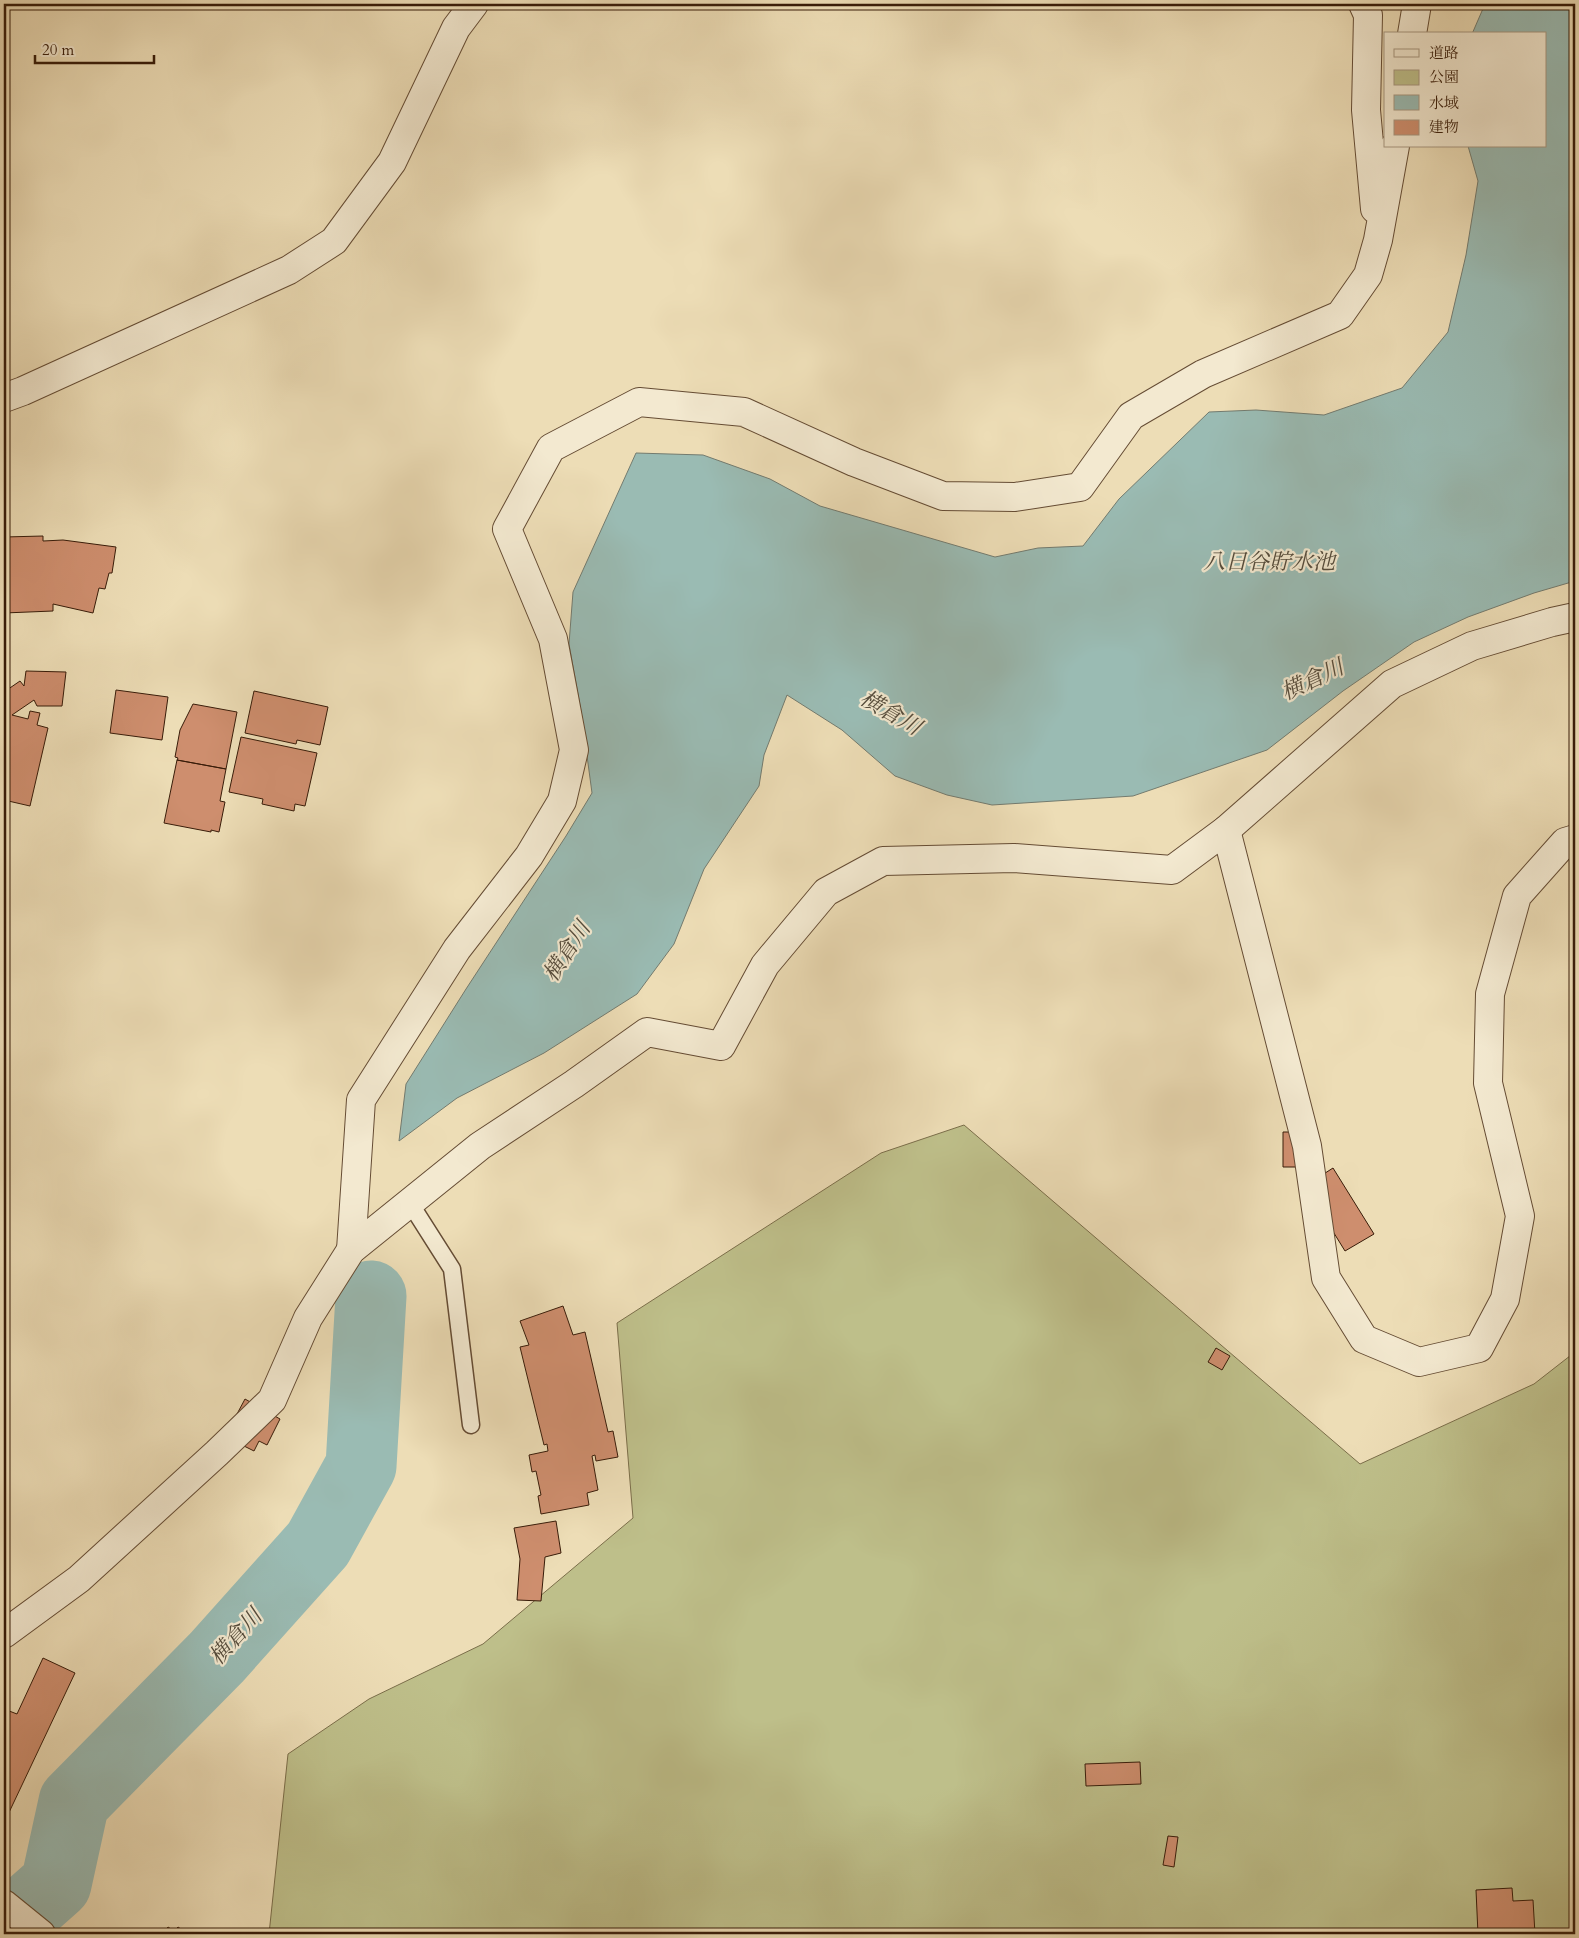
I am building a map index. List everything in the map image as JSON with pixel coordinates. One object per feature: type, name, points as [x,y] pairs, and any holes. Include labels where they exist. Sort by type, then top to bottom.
[{"type":"street","points":[[4,398],[289,270],[334,241],[392,162],[456,28],[474,4]]},
{"type":"street","points":[[1363,4],[1368,15],[1366,110],[1378,240]]},
{"type":"street","points":[[1412,32],[1417,4]]},
{"type":"street","points":[[351,1250],[360,1100],[457,949],[529,856],[562,801],[574,750],[553,639],[507,528],[551,448],[639,402],[744,412],[854,462],[943,496],[1015,498],[1080,487],[1132,416],[1203,374],[1340,315],[1368,275],[1378,240],[1396,148]]},
{"type":"street","points":[[4,1634],[79,1579],[217,1454],[272,1400],[308,1318],[351,1250],[480,1146],[574,1084],[646,1032],[721,1046],[764,965],[826,892],[883,861],[1014,858],[1172,870],[1226,830],[1392,684],[1472,646],[1575,617]]},
{"type":"street","points":[[1226,830],[1307,1146],[1326,1278],[1364,1339],[1419,1362],[1479,1348],[1505,1299],[1520,1216],[1488,1083],[1490,994],[1517,896],[1565,842],[1575,839]]},
{"type":"street","points":[[4,1904],[41,1934]]},
{"type":"lane","points":[[410,1203],[452,1269],[471,1424]]},
{"type":"green space","points":[[964,1125],[1360,1464],[1534,1384],[1575,1352],[1575,1934],[269,1934],[288,1754],[369,1699],[483,1644],[633,1518],[617,1323],[881,1153]]},
{"type":"water","name":"八日谷貯水池","points":[[1485,4],[1575,4],[1575,581],[1534,593],[1468,617],[1414,642],[1343,691],[1267,750],[1133,796],[992,805],[947,795],[895,776],[842,730],[787,695],[764,755],[759,786],[704,869],[674,944],[637,994],[544,1053],[457,1098],[399,1141],[406,1084],[592,793],[581,711],[569,644],[573,592],[636,453],[703,455],[770,479],[820,506],[995,557],[1038,548],[1083,546],[1119,499],[1209,412],[1256,410],[1324,415],[1402,388],[1448,332],[1466,255],[1478,181],[1469,148],[1546,148],[1546,32],[1473,32]]},
{"type":"building","points":[[43,536],[43,541],[63,540],[116,547],[112,573],[109,573],[105,589],[99,588],[93,613],[53,604],[53,611],[4,613],[4,537]]},
{"type":"building","points":[[26,671],[66,672],[62,706],[37,706],[34,700],[12,715],[28,719],[30,711],[40,713],[37,725],[48,728],[30,806],[4,800],[4,692],[20,681],[24,686]]},
{"type":"building","points":[[116,690],[168,697],[162,740],[110,733]]},
{"type":"building","points":[[254,691],[328,707],[320,745],[297,740],[296,744],[245,733]]},
{"type":"building","points":[[193,704],[237,712],[226,769],[177,760],[178,758],[175,757],[180,730]]},
{"type":"building","points":[[241,737],[317,753],[305,806],[295,804],[294,811],[262,804],[263,799],[229,792]]},
{"type":"building","points":[[177,760],[226,769],[220,801],[225,802],[219,832],[164,823]]},
{"type":"building","points":[[1283,1132],[1308,1132],[1308,1167],[1283,1167]]},
{"type":"building","points":[[1333,1168],[1374,1234],[1345,1251],[1305,1186]]},
{"type":"building","points":[[563,1306],[573,1335],[585,1332],[608,1432],[613,1431],[618,1457],[596,1461],[595,1455],[592,1456],[598,1490],[587,1493],[589,1505],[541,1514],[538,1496],[541,1495],[536,1471],[532,1472],[529,1455],[548,1451],[547,1444],[544,1445],[520,1347],[529,1345],[520,1321]]},
{"type":"building","points":[[1216,1348],[1230,1356],[1222,1370],[1208,1362]]},
{"type":"building","points":[[245,1399],[280,1419],[267,1445],[259,1441],[254,1451],[236,1442],[229,1429]]},
{"type":"building","points":[[556,1521],[561,1553],[545,1557],[541,1601],[517,1600],[520,1559],[514,1528]]},
{"type":"building","points":[[43,1658],[75,1673],[4,1823],[4,1709],[17,1714]]},
{"type":"building","points":[[1140,1762],[1141,1784],[1086,1786],[1085,1764]]},
{"type":"building","points":[[1168,1836],[1178,1837],[1174,1867],[1163,1865]]},
{"type":"building","points":[[1512,1888],[1513,1901],[1533,1900],[1535,1934],[1478,1934],[1476,1890]]},
{"type":"building","points":[[168,1927],[174,1931],[178,1927],[188,1934],[162,1934]]},
{"type":"waterway","name":"横倉川","points":[[4,1930],[56,1884],[74,1802],[217,1657],[318,1544],[361,1466],[371,1296]]}]
